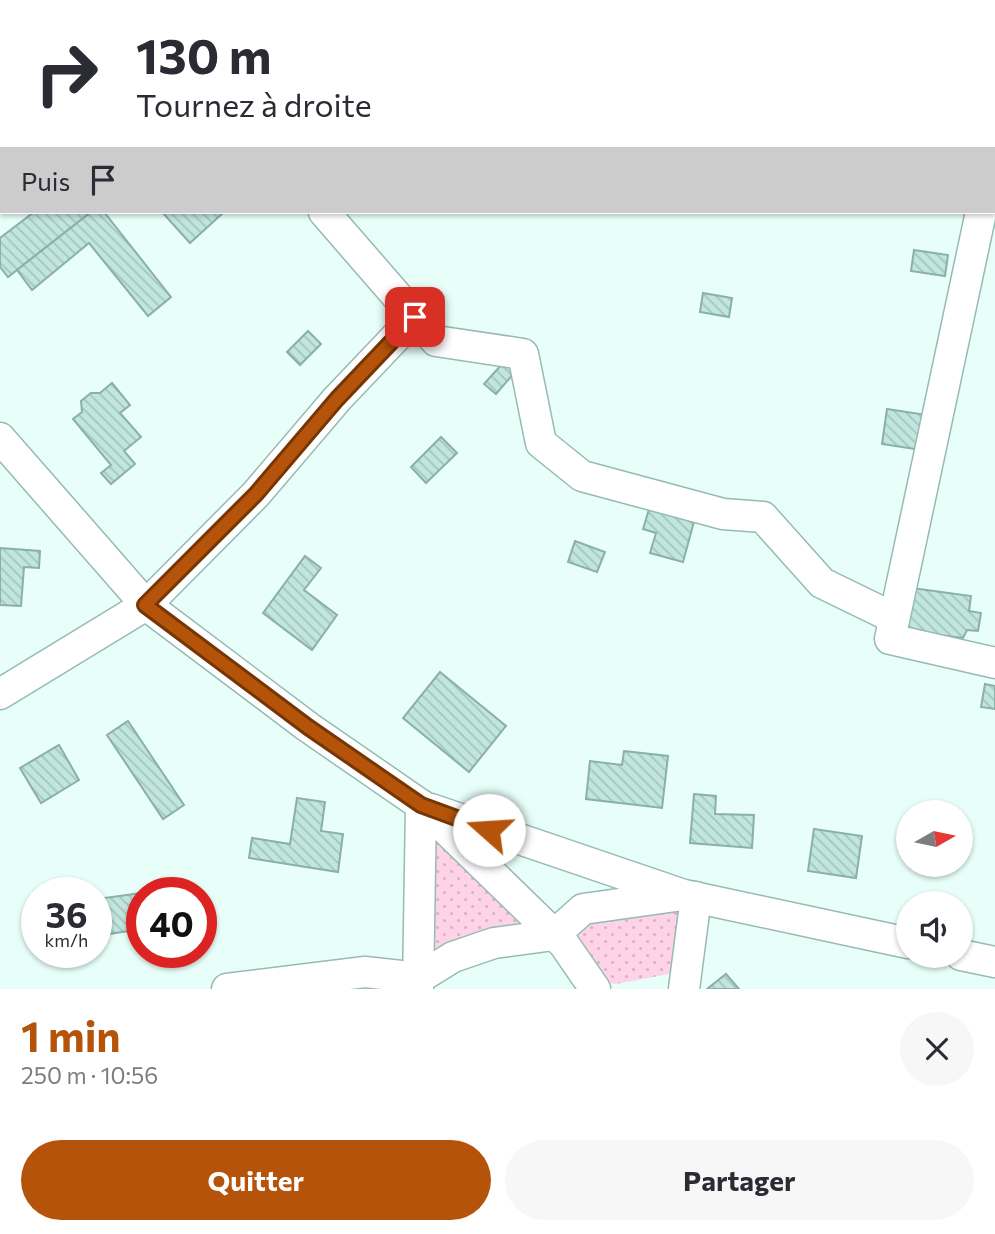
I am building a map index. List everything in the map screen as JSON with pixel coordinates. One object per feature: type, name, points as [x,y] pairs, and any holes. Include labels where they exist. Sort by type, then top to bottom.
[{"type":"street","points":[[328,214],[436,341],[523,354],[541,443],[582,476],[723,514],[763,517],[822,583],[894,618]]},
{"type":"street","points":[[981,214],[890,639],[995,663]]},
{"type":"street","points":[[0,694],[145,605],[256,494],[337,399],[415,317]]},
{"type":"street","points":[[0,438],[145,605],[308,727],[421,805],[554,935],[595,989]]},
{"type":"street","points":[[421,805],[690,896],[896,940]]},
{"type":"street","points":[[418,983],[421,805]]},
{"type":"street","points":[[227,989],[365,972],[418,983],[453,957],[494,943],[554,935],[583,909],[690,896]]},
{"type":"street","points":[[684,989],[690,896]]},
{"type":"street","points":[[973,957],[995,962]]},
{"type":"shaded area","points":[[435,839],[532,923],[430,949]]},
{"type":"shaded area","points":[[648,908],[684,910],[674,973],[616,984],[605,982],[583,955],[577,930],[582,925]]},
{"type":"building","points":[[31,214],[88,214],[8,277],[0,267],[0,238]]},
{"type":"building","points":[[88,214],[106,214],[171,297],[148,316],[89,243],[32,290],[17,270]]},
{"type":"building","points":[[164,214],[222,214],[190,243]]},
{"type":"building","points":[[914,250],[948,255],[945,276],[911,271]]},
{"type":"building","points":[[703,293],[732,298],[729,317],[700,312]]},
{"type":"building","points":[[308,331],[321,344],[300,365],[287,352]]},
{"type":"building","points":[[504,362],[515,372],[496,394],[484,384]]},
{"type":"building","points":[[112,383],[130,405],[120,413],[141,437],[124,451],[135,464],[111,484],[101,473],[111,465],[73,419],[82,412],[81,401],[91,393],[100,393]]},
{"type":"building","points":[[887,409],[927,415],[922,450],[882,444]]},
{"type":"building","points":[[441,437],[457,453],[426,483],[411,467]]},
{"type":"building","points":[[650,506],[695,518],[683,562],[650,553],[656,533],[643,529]]},
{"type":"building","points":[[575,541],[605,552],[597,572],[568,562]]},
{"type":"building","points":[[0,548],[40,551],[39,568],[24,567],[21,606],[0,605]]},
{"type":"building","points":[[305,556],[321,568],[304,590],[337,615],[312,650],[263,613]]},
{"type":"building","points":[[912,588],[971,596],[969,611],[981,613],[978,631],[967,630],[963,638],[907,631]]},
{"type":"building","points":[[440,672],[506,726],[469,772],[403,718]]},
{"type":"building","points":[[985,684],[995,686],[995,709],[981,707]]},
{"type":"building","points":[[128,721],[184,805],[163,819],[107,735]]},
{"type":"building","points":[[59,745],[79,780],[41,803],[20,768]]},
{"type":"building","points":[[624,751],[668,756],[662,808],[586,799],[590,761],[622,765]]},
{"type":"building","points":[[694,794],[716,796],[715,814],[754,815],[752,848],[690,843]]},
{"type":"building","points":[[297,798],[325,802],[321,831],[343,834],[338,872],[249,858],[252,838],[290,844]]},
{"type":"building","points":[[814,829],[862,836],[856,878],[808,871]]},
{"type":"building","points":[[126,895],[126,931],[112,934],[112,897]]},
{"type":"building","points":[[726,974],[739,989],[707,989]]},
{"type":"route","points":[[415,317],[337,399],[256,494],[145,605],[308,727],[421,805],[489,830]]}]
